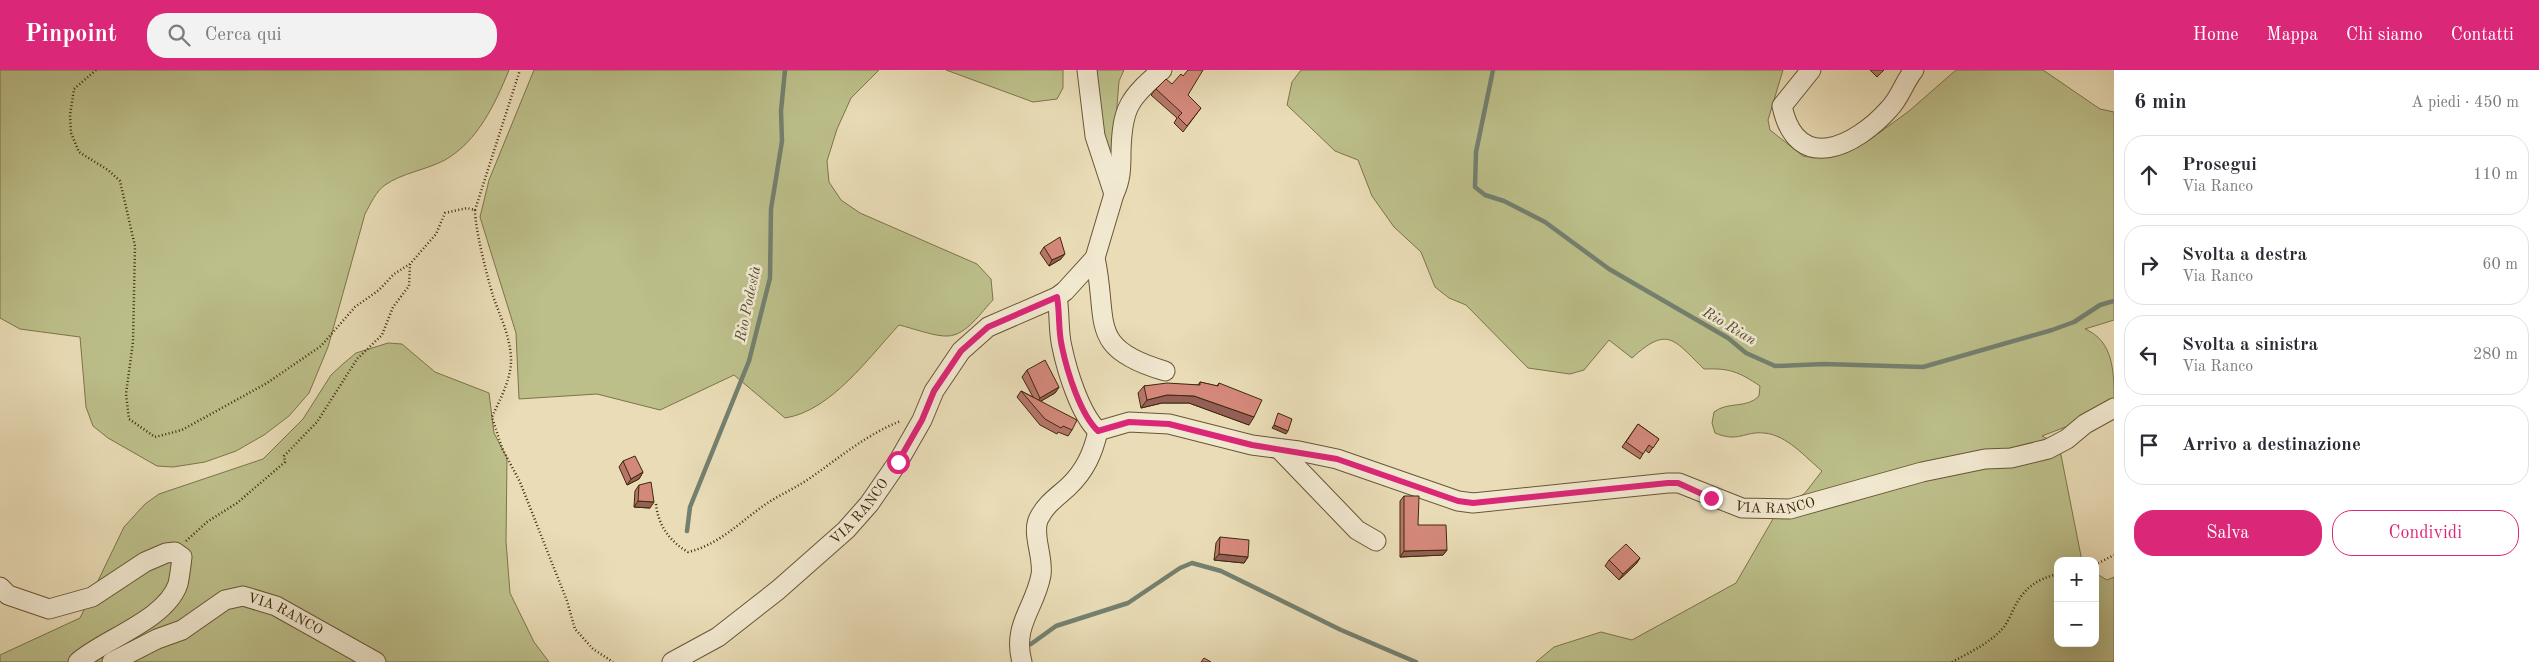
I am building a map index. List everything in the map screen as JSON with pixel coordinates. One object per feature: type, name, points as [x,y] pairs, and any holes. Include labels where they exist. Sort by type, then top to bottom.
[{"type":"street","points":[[1087,70],[1094,136],[1114,194]]},
{"type":"street","name":"VIA RANCO","points":[[672,662],[718,637],[778,590],[846,530],[869,504],[922,420],[934,391],[961,351],[988,327],[1057,297],[1065,291],[1095,258],[1121,170],[1123,120],[1131,101],[1140,89],[1162,70]]},
{"type":"street","points":[[1811,70],[1782,106],[1786,124],[1799,139],[1810,147],[1822,150],[1846,143],[1874,125],[1891,108],[1914,70]]},
{"type":"street","points":[[1095,258],[1104,330],[1116,346],[1131,359],[1165,371]]},
{"type":"street","points":[[1022,662],[1018,644],[1020,629],[1042,574],[1038,520],[1045,507],[1067,488],[1089,460],[1098,431],[1087,417],[1061,345],[1057,297]]},
{"type":"street","name":"VIA RANCO","points":[[1098,431],[1129,422],[1162,424],[1280,450],[1299,451],[1337,459],[1458,501],[1473,503],[1678,483],[1742,508],[1773,510],[1790,509],[1852,490],[1930,470],[1985,459],[2011,458],[2048,449],[2067,439],[2085,424],[2114,408]]},
{"type":"street","points":[[1280,450],[1357,530],[1376,541]]},
{"type":"street","points":[[0,587],[8,595],[49,609],[92,597],[145,562],[166,553],[175,552],[182,557],[178,585],[167,601],[136,627],[86,655],[78,662]]},
{"type":"street","name":"VIA RANCO","points":[[112,662],[157,639],[182,630],[226,600],[243,596],[276,606],[376,662]]},
{"type":"path","points":[[96,70],[74,89],[70,115],[70,132],[79,152],[108,170],[120,181],[135,246],[133,342],[126,394],[129,419],[155,437],[182,430],[275,378],[321,346],[355,307],[379,290],[394,274],[410,264],[436,234],[445,213],[467,208],[475,210]]},
{"type":"path","points":[[520,70],[475,210],[475,226],[480,236],[492,294],[506,330],[512,360],[505,388],[492,416],[502,448],[520,482],[567,601],[575,629],[594,649],[613,662]]},
{"type":"path","points":[[182,557],[185,542],[207,522],[237,503],[285,462],[284,456],[317,422],[357,360],[382,335],[393,307],[409,286],[410,264]]},
{"type":"path","points":[[656,504],[658,520],[675,545],[688,552],[700,549],[746,521],[765,504],[812,477],[834,460],[890,425],[908,419],[922,420]]},
{"type":"path","points":[[2099,563],[2114,556]]},
{"type":"path","points":[[1952,662],[1971,652],[2004,627],[2016,603],[2028,587],[2042,579],[2054,575]]},
{"type":"green space","points":[[0,70],[509,70],[498,96],[484,121],[467,143],[445,160],[392,181],[382,188],[374,198],[365,214],[328,347],[309,393],[289,416],[264,435],[236,451],[205,462],[173,467],[157,466],[108,438],[93,426],[86,407],[80,337],[20,329],[0,318]]},
{"type":"green space","points":[[534,70],[879,70],[851,98],[837,129],[827,161],[829,182],[841,200],[860,213],[977,264],[991,279],[993,300],[967,327],[955,335],[937,335],[899,325],[862,367],[833,394],[818,405],[802,413],[785,418],[734,375],[660,410],[597,394],[519,399],[516,333],[480,217],[489,180]]},
{"type":"green space","points":[[946,70],[1063,70],[1063,88],[1057,99],[1033,102]]},
{"type":"green space","points":[[1090,70],[1124,70],[1119,81],[1112,168]]},
{"type":"green space","points":[[1301,70],[1783,70],[1768,120],[1770,130],[1803,156],[1814,158],[1879,133],[1909,111],[1956,70],[2043,70],[2100,109],[2114,112],[2114,320],[2085,329],[2095,334],[2107,350],[2114,380],[2114,401],[2068,426],[2042,436],[2059,445],[2081,557],[2054,557],[2054,647],[2099,647],[2099,575],[2107,580],[2114,577],[2114,662],[1536,662],[1554,647],[1601,632],[1632,640],[1736,583],[1777,512],[1805,493],[1822,471],[1788,442],[1772,435],[1757,433],[1730,437],[1715,433],[1712,423],[1714,412],[1725,407],[1754,400],[1759,396],[1760,386],[1734,372],[1721,369],[1704,369],[1678,344],[1670,340],[1663,339],[1654,342],[1632,358],[1609,340],[1584,370],[1570,374],[1528,368],[1466,305],[1449,298],[1435,287],[1421,252],[1394,227],[1372,196],[1358,160],[1335,151],[1287,105],[1292,82]]},
{"type":"green space","points":[[388,343],[402,344],[435,372],[489,393],[494,433],[507,458],[506,541],[510,593],[534,642],[549,662],[0,662],[0,655],[80,618],[124,527],[145,504],[159,494],[263,459],[303,419],[331,375],[356,353]]},
{"type":"building","points":[[1188,70],[1203,70],[1188,95],[1201,108],[1187,126],[1178,117],[1182,113],[1156,89],[1166,79],[1172,84],[1181,74],[1183,76]]},
{"type":"building","points":[[1060,237],[1065,254],[1052,260],[1044,247]]},
{"type":"building","points":[[1045,360],[1059,387],[1040,398],[1027,370]]},
{"type":"building","points":[[1200,382],[1218,386],[1219,383],[1262,400],[1254,417],[1194,396],[1167,395],[1147,400],[1144,386],[1167,383],[1200,385]]},
{"type":"building","points":[[1021,391],[1077,420],[1072,430],[1063,426],[1061,428],[1045,419]]},
{"type":"building","points":[[1278,413],[1292,419],[1288,431],[1274,425]]},
{"type":"building","points":[[1638,424],[1659,439],[1653,448],[1649,445],[1643,454],[1626,442]]},
{"type":"building","points":[[635,456],[643,472],[631,479],[623,461]]},
{"type":"building","points":[[651,482],[654,502],[638,501],[639,485]]},
{"type":"building","points":[[1404,496],[1419,496],[1418,525],[1446,525],[1447,550],[1404,551]]},
{"type":"building","points":[[1220,537],[1249,540],[1248,557],[1219,554]]},
{"type":"building","points":[[1626,544],[1640,558],[1623,574],[1609,560]]},
{"type":"building","points":[[1204,658],[1211,662],[1201,662]]},
{"type":"waterway","name":"Rio Podestà","points":[[687,531],[690,507],[749,361],[770,278],[771,209],[782,141],[781,111],[785,70]]},
{"type":"waterway","name":"Rio Rian","points":[[1493,70],[1476,152],[1475,187],[1485,195],[1504,201],[1545,222],[1609,269],[1728,338],[1746,353],[1775,366],[1824,364],[1923,367],[2052,330],[2074,322],[2100,305],[2114,301]]},
{"type":"waterway","points":[[1031,644],[1056,626],[1128,603],[1180,568],[1192,563],[1221,571],[1341,630],[1416,662]]},
{"type":"route","points":[[898,462],[922,420],[934,391],[945,372],[961,351],[988,327],[1057,297],[1061,345],[1087,417],[1098,431],[1129,422],[1169,424],[1252,445],[1299,451],[1337,459],[1444,498],[1473,503],[1501,498],[1522,498],[1668,483],[1678,483],[1711,498]]}]
